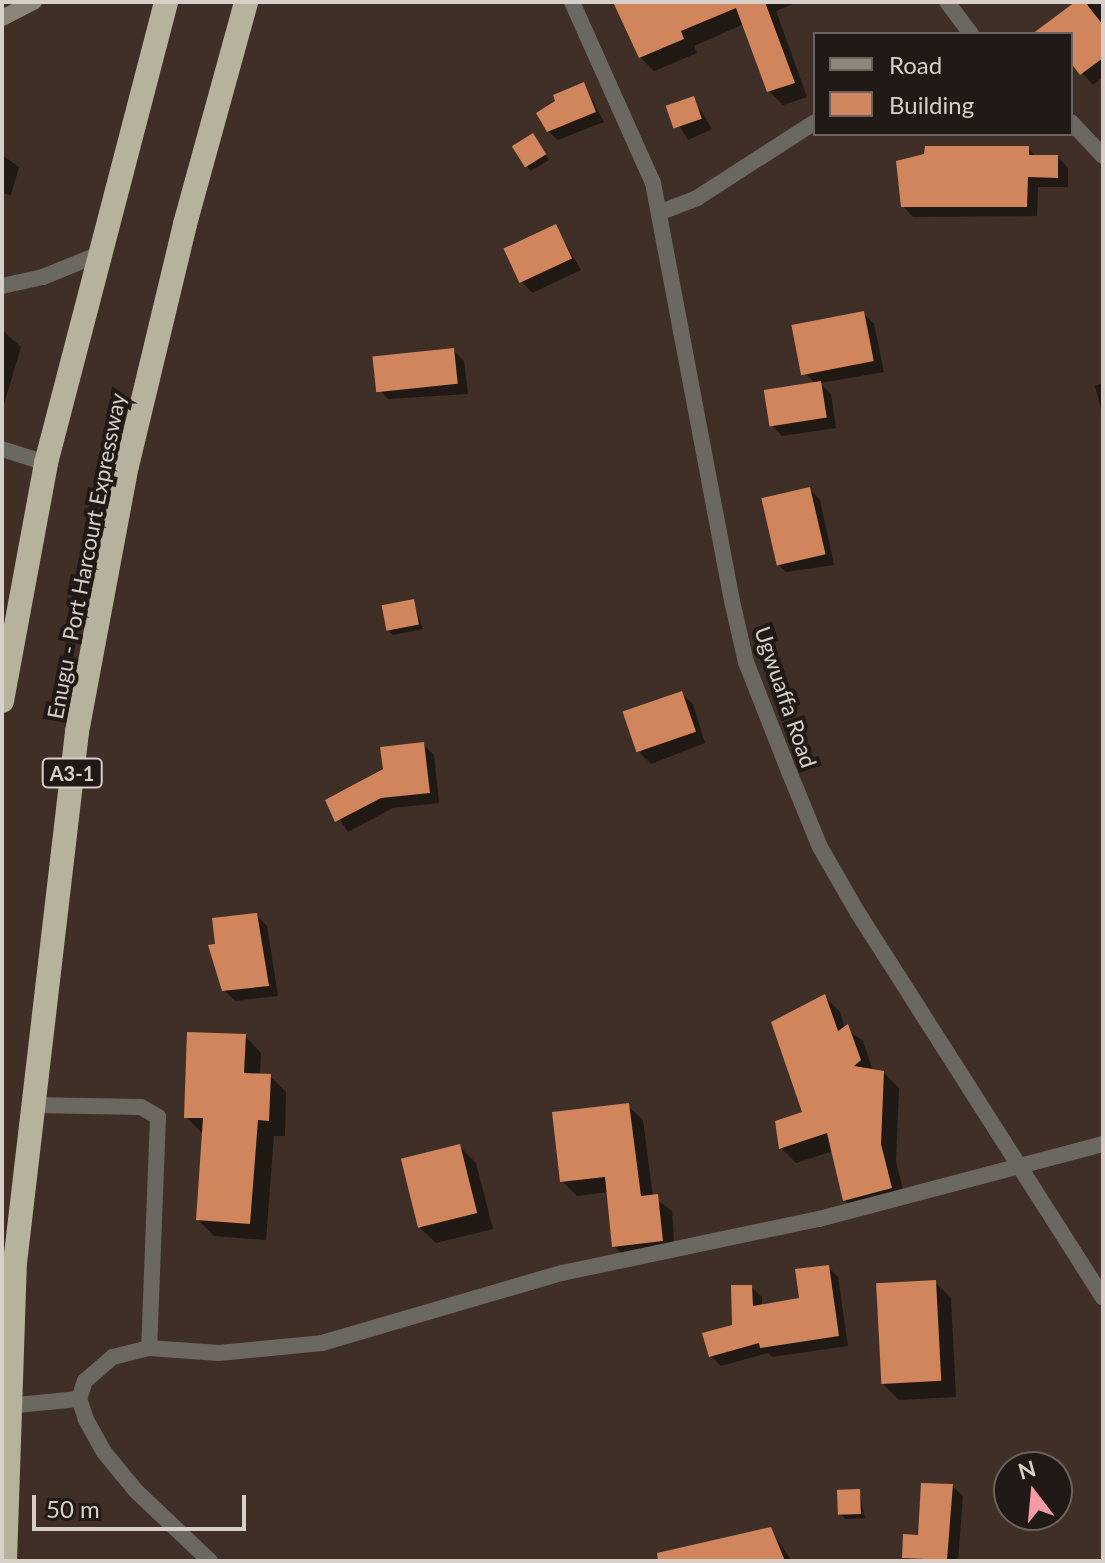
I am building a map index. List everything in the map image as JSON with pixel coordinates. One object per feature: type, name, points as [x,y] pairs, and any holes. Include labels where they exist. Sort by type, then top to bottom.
[{"type":"highway","points":[[2,701],[46,463],[97,255],[166,2]]},
{"type":"highway","name":"Enugu - Port Harcourt Expressway","points":[[5,1561],[7,1406],[15,1263],[77,732],[127,466],[185,224],[246,2]]},
{"type":"street","points":[[2,18],[34,2]]},
{"type":"street","name":"Ugwuaffa Road","points":[[572,2],[632,128],[661,212],[732,601],[761,701],[820,847],[1017,1165],[1103,1297]]},
{"type":"street","points":[[947,2],[970,32]]},
{"type":"street","points":[[661,212],[697,198],[813,123]]},
{"type":"street","points":[[1073,124],[1103,156]]},
{"type":"street","points":[[2,286],[43,277],[97,255]]},
{"type":"street","points":[[2,449],[46,463]]},
{"type":"street","points":[[33,1105],[141,1107],[158,1117],[149,1348]]},
{"type":"street","points":[[79,1399],[93,1370],[113,1357],[149,1348],[219,1353],[322,1343],[562,1273],[819,1219],[1103,1144]]},
{"type":"street","points":[[7,1406],[79,1399]]},
{"type":"street","points":[[79,1399],[104,1452],[210,1561]]},
{"type":"building","points":[[613,2],[765,2],[795,83],[767,92],[736,8],[681,31],[684,39],[639,58]]},
{"type":"building","points":[[1075,2],[1085,2],[1103,25],[1103,58],[1080,75],[1073,66],[1073,32],[1035,32]]},
{"type":"building","points":[[584,82],[596,112],[547,132],[536,113],[555,101],[553,95]]},
{"type":"building","points":[[694,96],[702,119],[673,128],[666,106]]},
{"type":"building","points":[[533,133],[546,154],[525,167],[512,146]]},
{"type":"building","points":[[925,146],[1029,146],[1029,155],[1058,155],[1058,178],[1028,177],[1027,207],[901,207],[896,161],[924,154]]},
{"type":"building","points":[[556,224],[572,258],[519,283],[503,249]]},
{"type":"building","points":[[864,311],[874,361],[801,375],[791,325]]},
{"type":"building","points":[[454,348],[458,384],[376,392],[372,357]]},
{"type":"building","points":[[821,381],[827,418],[770,427],[764,390]]},
{"type":"building","points":[[810,487],[826,554],[777,565],[761,498]]},
{"type":"building","points":[[414,599],[419,625],[387,631],[382,605]]},
{"type":"building","points":[[682,691],[696,732],[636,752],[622,712]]},
{"type":"building","points":[[424,742],[430,793],[381,798],[335,822],[325,800],[383,769],[380,747]]},
{"type":"building","points":[[257,913],[269,986],[222,991],[208,945],[215,944],[212,918]]},
{"type":"building","points":[[825,994],[838,1031],[848,1024],[861,1060],[854,1066],[884,1071],[881,1144],[892,1188],[843,1201],[827,1133],[779,1149],[775,1121],[802,1112],[771,1022]]},
{"type":"building","points":[[187,1032],[246,1034],[244,1073],[271,1074],[269,1121],[258,1120],[250,1224],[196,1220],[203,1118],[184,1118]]},
{"type":"building","points":[[629,1103],[641,1196],[658,1194],[663,1241],[612,1247],[605,1177],[560,1182],[552,1112]]},
{"type":"building","points":[[460,1144],[477,1213],[418,1228],[401,1159]]},
{"type":"building","points":[[829,1265],[839,1336],[760,1348],[759,1343],[709,1357],[702,1333],[732,1325],[731,1285],[752,1285],[753,1306],[799,1298],[795,1269]]},
{"type":"building","points":[[936,1280],[941,1381],[881,1384],[876,1283]]},
{"type":"building","points":[[921,1483],[953,1484],[947,1560],[902,1558],[903,1534],[918,1535]]},
{"type":"building","points":[[860,1489],[861,1514],[838,1515],[837,1490]]},
{"type":"building","points":[[771,1527],[785,1561],[658,1561],[657,1553]]}]
